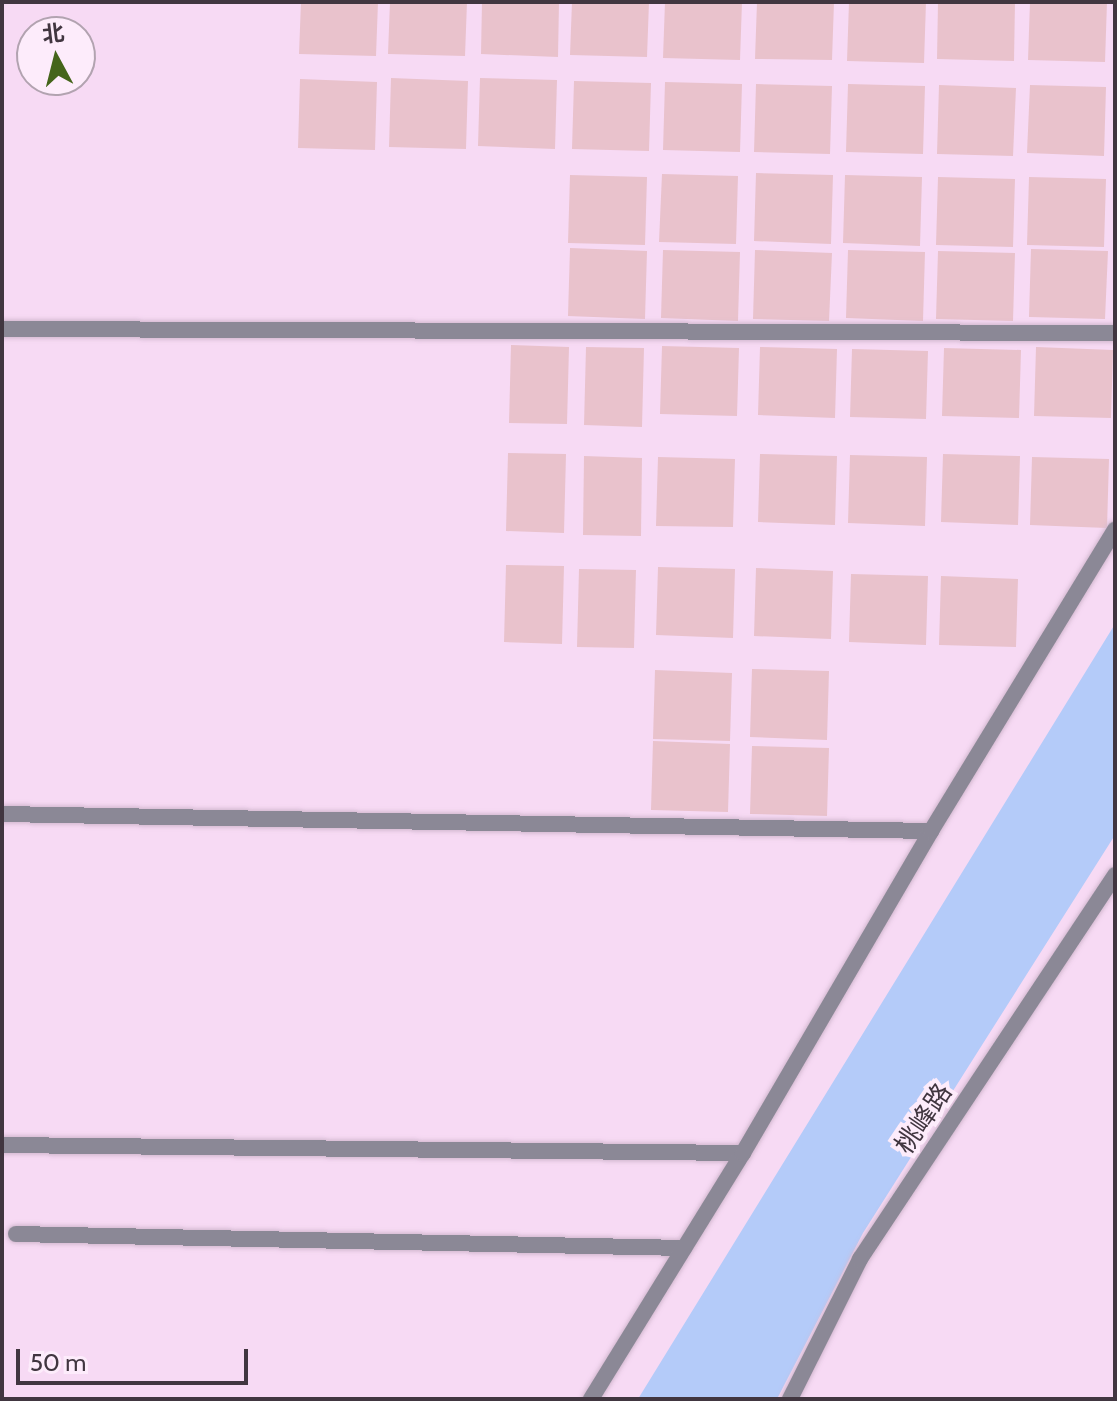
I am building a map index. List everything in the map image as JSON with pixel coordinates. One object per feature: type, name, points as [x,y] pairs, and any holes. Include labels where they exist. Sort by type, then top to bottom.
[{"type":"street","points":[[2,329],[1115,333]]},
{"type":"street","points":[[591,1399],[743,1153],[931,831],[1115,530]]},
{"type":"street","points":[[2,814],[931,831]]},
{"type":"street","name":"桃峰路","points":[[790,1399],[860,1259],[1115,875]]},
{"type":"street","points":[[2,1145],[743,1153]]},
{"type":"street","points":[[16,1234],[684,1248]]},
{"type":"water","points":[[1115,624],[1115,835],[863,1233],[777,1399],[638,1399]]},
{"type":"building","points":[[301,2],[378,2],[376,56],[299,54]]},
{"type":"building","points":[[390,2],[467,2],[465,56],[388,54]]},
{"type":"building","points":[[482,2],[559,2],[558,57],[481,54]]},
{"type":"building","points":[[572,2],[649,2],[647,57],[570,55]]},
{"type":"building","points":[[665,2],[742,2],[740,60],[663,58]]},
{"type":"building","points":[[757,2],[834,2],[832,60],[755,59]]},
{"type":"building","points":[[849,2],[926,2],[924,63],[847,61]]},
{"type":"building","points":[[938,2],[1015,2],[1014,61],[937,59]]},
{"type":"building","points":[[1030,2],[1107,2],[1105,62],[1028,60]]},
{"type":"building","points":[[391,78],[468,81],[466,149],[389,147]]},
{"type":"building","points":[[480,78],[557,80],[555,149],[478,146]]},
{"type":"building","points":[[300,79],[377,82],[375,150],[298,148]]},
{"type":"building","points":[[574,81],[651,83],[649,151],[572,149]]},
{"type":"building","points":[[665,82],[742,84],[740,152],[663,150]]},
{"type":"building","points":[[756,84],[832,86],[830,154],[754,152]]},
{"type":"building","points":[[848,84],[925,86],[923,154],[846,152]]},
{"type":"building","points":[[939,85],[1016,88],[1013,156],[937,154]]},
{"type":"building","points":[[1030,85],[1106,87],[1104,156],[1027,153]]},
{"type":"building","points":[[756,173],[833,175],[831,244],[754,241]]},
{"type":"building","points":[[662,174],[738,176],[736,244],[659,242]]},
{"type":"building","points":[[570,175],[647,177],[645,245],[568,243]]},
{"type":"building","points":[[845,175],[922,177],[920,246],[843,243]]},
{"type":"building","points":[[938,177],[1015,179],[1013,247],[936,245]]},
{"type":"building","points":[[1029,177],[1106,179],[1104,247],[1027,245]]},
{"type":"building","points":[[570,248],[647,251],[645,319],[568,316]]},
{"type":"building","points":[[1031,249],[1108,251],[1105,319],[1029,317]]},
{"type":"building","points":[[663,250],[740,252],[738,321],[661,318]]},
{"type":"building","points":[[755,250],[832,253],[829,321],[753,319]]},
{"type":"building","points":[[848,250],[925,252],[923,321],[846,318]]},
{"type":"building","points":[[938,251],[1015,253],[1013,321],[936,319]]},
{"type":"building","points":[[511,345],[569,347],[567,424],[509,423]]},
{"type":"building","points":[[662,346],[739,348],[737,416],[660,414]]},
{"type":"building","points":[[586,347],[644,348],[642,427],[584,425]]},
{"type":"building","points":[[760,347],[837,349],[835,418],[758,415]]},
{"type":"building","points":[[1036,347],[1113,350],[1111,418],[1034,416]]},
{"type":"building","points":[[944,348],[1021,350],[1019,418],[942,416]]},
{"type":"building","points":[[852,349],[928,351],[926,419],[850,417]]},
{"type":"building","points":[[508,453],[566,454],[564,533],[506,531]]},
{"type":"building","points":[[760,454],[837,456],[835,525],[758,522]]},
{"type":"building","points":[[943,454],[1020,456],[1018,525],[941,522]]},
{"type":"building","points":[[850,455],[927,457],[925,526],[848,523]]},
{"type":"building","points":[[584,456],[642,458],[641,536],[583,535]]},
{"type":"building","points":[[658,457],[735,459],[733,527],[656,526]]},
{"type":"building","points":[[1032,457],[1109,459],[1107,528],[1030,525]]},
{"type":"building","points":[[506,565],[564,566],[562,644],[504,642]]},
{"type":"building","points":[[658,567],[735,569],[733,638],[656,635]]},
{"type":"building","points":[[756,568],[833,571],[831,639],[754,636]]},
{"type":"building","points":[[579,569],[636,570],[634,648],[577,647]]},
{"type":"building","points":[[851,574],[928,576],[926,645],[849,642]]},
{"type":"building","points":[[941,576],[1018,579],[1016,647],[939,645]]},
{"type":"building","points":[[752,669],[829,671],[827,740],[750,737]]},
{"type":"building","points":[[655,670],[732,673],[730,741],[653,739]]},
{"type":"building","points":[[653,741],[730,744],[728,812],[651,810]]},
{"type":"building","points":[[752,746],[829,748],[827,816],[750,814]]}]
